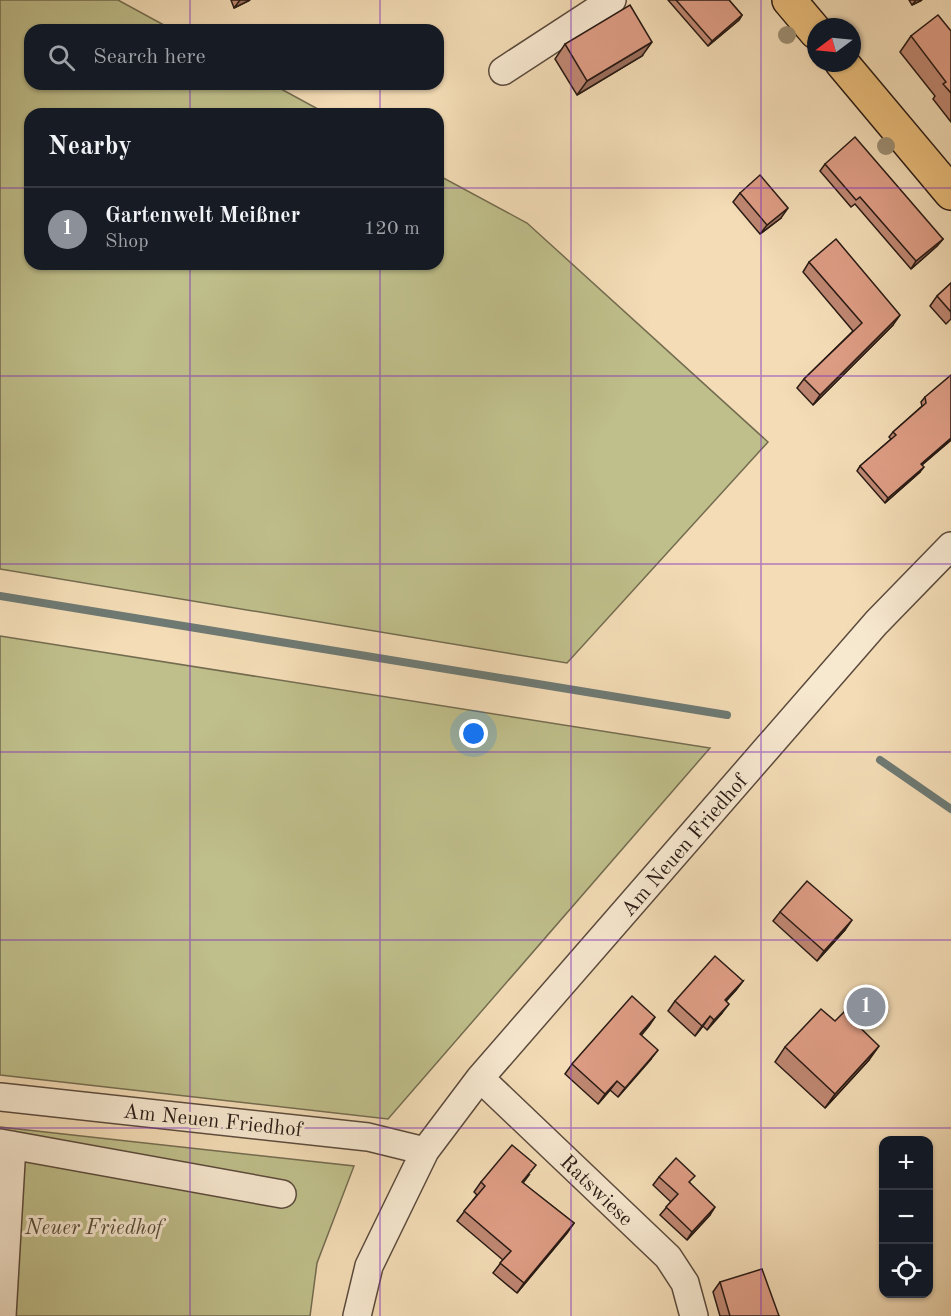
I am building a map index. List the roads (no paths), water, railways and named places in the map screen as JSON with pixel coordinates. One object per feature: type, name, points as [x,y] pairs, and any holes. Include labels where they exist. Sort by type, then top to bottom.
[{"type":"main road","points":[[789,0],[807,21]]},
{"type":"main road","points":[[850,72],[951,193]]},
{"type":"street","points":[[503,71],[612,0]]},
{"type":"street","name":"Am Neuen Friedhof","points":[[357,1316],[369,1266],[425,1151],[480,1078],[876,623],[949,553]]},
{"type":"street","name":"Ratswiese","points":[[480,1078],[668,1257],[685,1283],[694,1316]]},
{"type":"street","name":"Am Neuen Friedhof","points":[[0,1098],[368,1137],[425,1151]]},
{"type":"street","points":[[2,1316],[6,1144],[282,1194]]},
{"type":"waterway","points":[[0,596],[727,715]]},
{"type":"waterway","points":[[880,760],[951,809]]},
{"type":"place","name":"Gartenwelt Meißner","points":[[866,1007]]},
{"type":"park label","name":"Neuer Friedhof","points":[[94,1227]]}]
